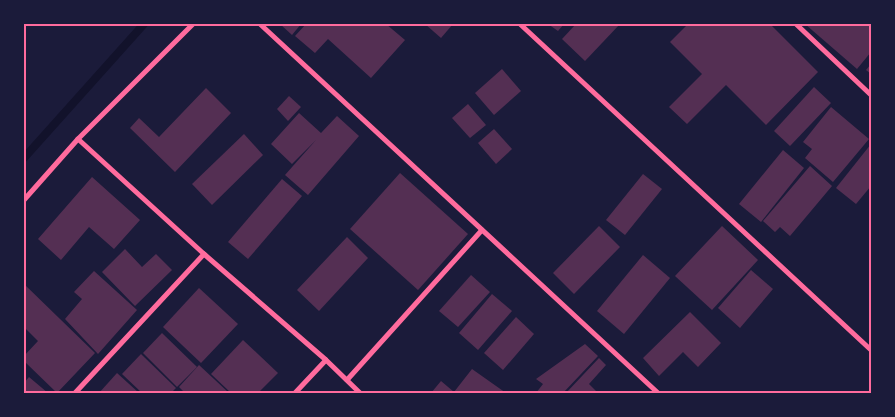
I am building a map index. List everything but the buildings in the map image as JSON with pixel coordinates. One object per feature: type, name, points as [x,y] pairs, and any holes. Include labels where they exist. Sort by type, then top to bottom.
[{"type":"street","points":[[24,200],[78,139],[194,24]]},
{"type":"street","points":[[260,24],[658,393]]},
{"type":"street","points":[[520,24],[871,350]]},
{"type":"street","points":[[796,24],[871,95]]},
{"type":"street","points":[[78,139],[204,254],[326,360],[360,393]]},
{"type":"street","points":[[347,380],[482,230]]},
{"type":"street","points":[[75,393],[204,254]]},
{"type":"street","points":[[295,393],[326,360]]},
{"type":"waterway","points":[[24,158],[144,24]]}]
